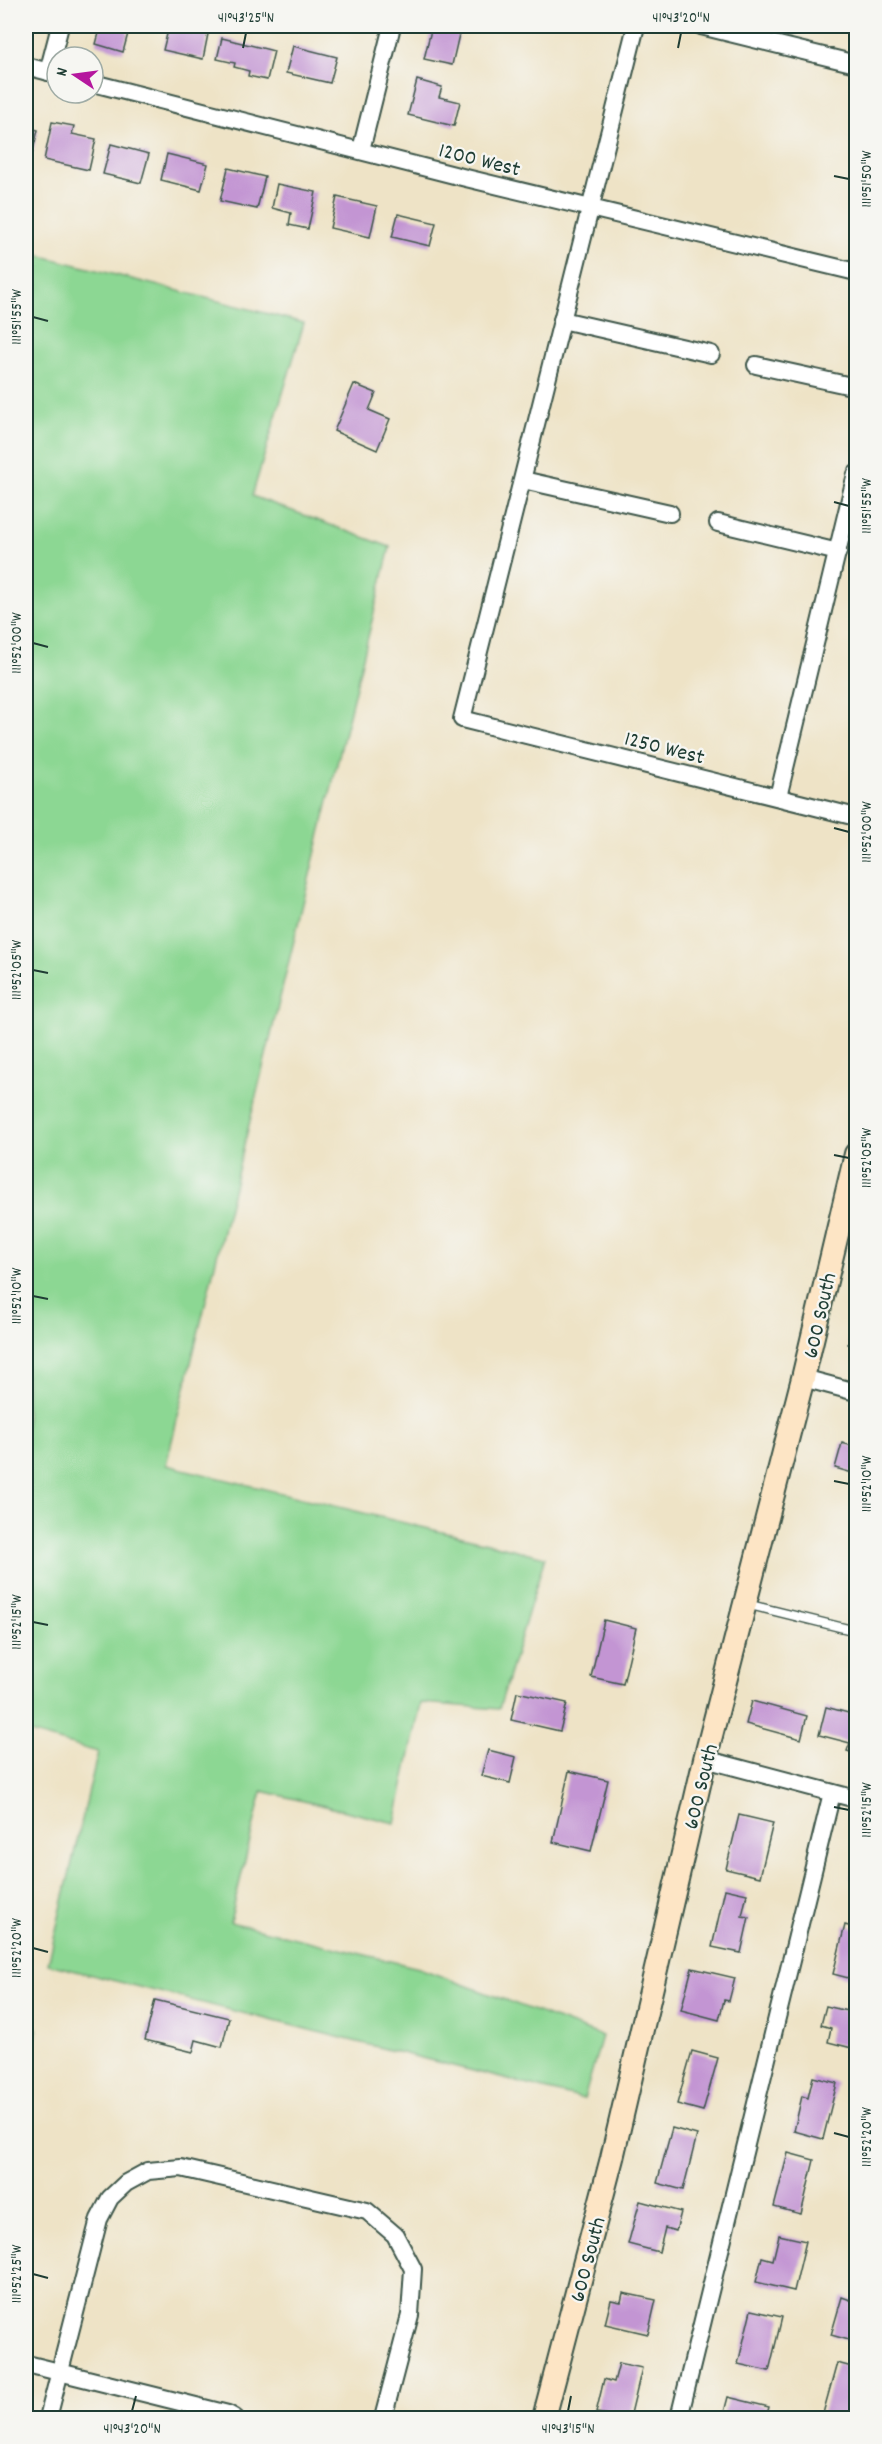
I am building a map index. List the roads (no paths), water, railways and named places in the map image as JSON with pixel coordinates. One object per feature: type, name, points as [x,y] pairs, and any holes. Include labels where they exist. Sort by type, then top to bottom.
[{"type":"main road","name":"600 South","points":[[544,2418],[612,2158],[705,1759],[803,1378],[856,1154]]},
{"type":"street","points":[[57,45],[60,26]]},
{"type":"street","points":[[361,150],[392,26]]},
{"type":"street","points":[[636,26],[522,480],[670,513]]},
{"type":"street","points":[[701,26],[856,64]]},
{"type":"street","points":[[26,66],[45,71]]},
{"type":"street","name":"1200 West","points":[[105,86],[856,272]]},
{"type":"street","points":[[562,320],[711,354]]},
{"type":"street","points":[[756,365],[856,387]]},
{"type":"street","points":[[778,797],[856,474]]},
{"type":"street","name":"1250 West","points":[[522,480],[462,719],[856,817]]},
{"type":"street","points":[[718,524],[838,552]]},
{"type":"street","points":[[803,1378],[856,1392]]},
{"type":"street","points":[[705,1759],[856,1799]]},
{"type":"street","points":[[679,2418],[832,1793]]},
{"type":"street","points":[[48,2418],[99,2219],[110,2198],[126,2183],[148,2171],[181,2168],[367,2211],[394,2235],[413,2269],[410,2315],[383,2418]]},
{"type":"street","points":[[27,2364],[228,2414],[235,2418]]},
{"type":"lane","points":[[745,1604],[856,1631]]}]
